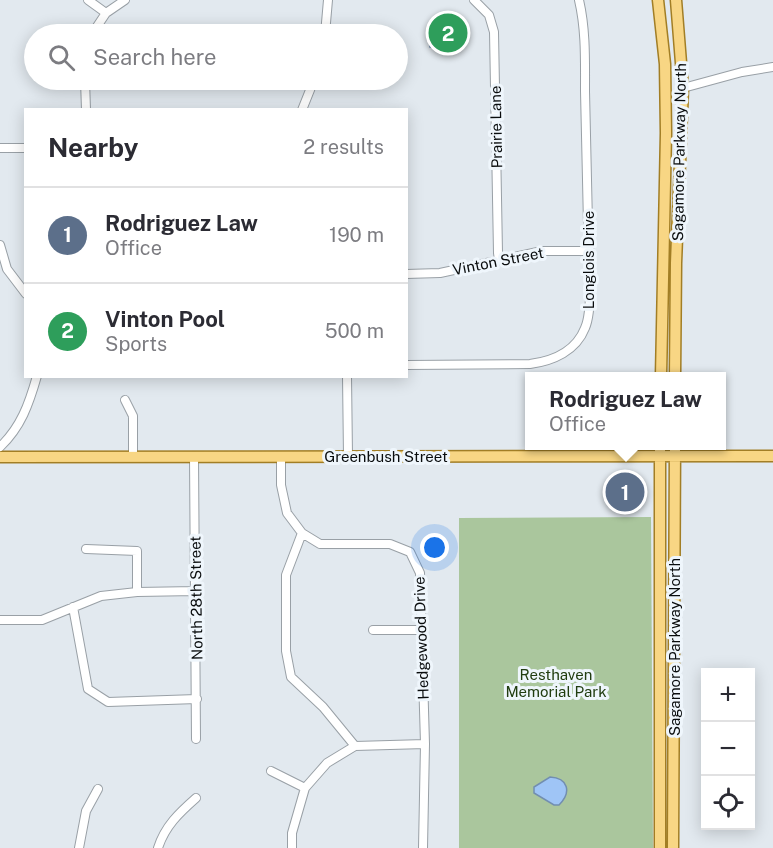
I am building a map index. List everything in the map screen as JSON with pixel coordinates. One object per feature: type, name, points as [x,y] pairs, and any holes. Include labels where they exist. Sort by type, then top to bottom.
[{"type":"main road","name":"Sagamore Parkway North","points":[[658,0],[665,64],[666,134],[662,372]]},
{"type":"main road","name":"Sagamore Parkway North","points":[[675,372],[676,263],[683,88],[676,0]]},
{"type":"main road","name":"Sagamore Parkway North","points":[[660,451],[660,848]]},
{"type":"main road","name":"Greenbush Street","points":[[0,457],[348,456],[660,451],[773,456]]},
{"type":"main road","name":"Sagamore Parkway North","points":[[673,848],[675,451]]},
{"type":"street","points":[[87,0],[106,13]]},
{"type":"street","points":[[99,24],[106,13],[125,0]]},
{"type":"street","points":[[326,24],[328,0]]},
{"type":"street","name":"Prairie Lane","points":[[474,0],[489,15],[494,32],[499,260]]},
{"type":"street","name":"Longlois Drive","points":[[408,365],[547,362],[564,353],[576,342],[585,328],[589,308],[589,251],[584,36],[579,0]]},
{"type":"street","points":[[683,88],[742,72],[773,67]]},
{"type":"street","points":[[85,90],[86,108]]},
{"type":"street","points":[[303,108],[310,90]]},
{"type":"street","points":[[0,148],[24,148]]},
{"type":"street","points":[[0,245],[7,269],[24,291]]},
{"type":"street","name":"Vinton Street","points":[[408,274],[440,273],[542,251],[589,251]]},
{"type":"street","points":[[0,447],[13,434],[27,410],[36,378]]},
{"type":"street","points":[[347,378],[348,456]]},
{"type":"street","points":[[125,400],[133,416],[133,456]]},
{"type":"street","name":"North 28th Street","points":[[194,456],[196,739]]},
{"type":"street","points":[[281,456],[281,485],[287,513],[302,533],[286,575],[286,651],[291,677],[323,706],[355,746]]},
{"type":"street","name":"Hedgewood Drive","points":[[302,533],[320,544],[390,544],[410,552],[420,573],[425,744],[423,848]]},
{"type":"street","points":[[86,549],[136,551],[137,592]]},
{"type":"street","points":[[0,620],[42,620],[101,596],[137,592],[196,591]]},
{"type":"street","points":[[73,607],[88,689],[108,702],[197,699]]},
{"type":"street","points":[[372,630],[422,630]]},
{"type":"street","points":[[292,848],[292,833],[305,788],[327,763],[355,746],[425,744]]},
{"type":"street","points":[[271,771],[305,788]]},
{"type":"street","points":[[79,848],[86,811],[98,789]]},
{"type":"street","points":[[158,848],[174,818],[196,798]]},
{"type":"green space","name":"Resthaven Memorial Park","points":[[651,517],[653,848],[459,848],[459,518]]},
{"type":"water","points":[[441,22],[461,22],[461,28],[455,28],[456,47],[430,47],[429,37],[441,37]]},
{"type":"water","points":[[550,777],[561,780],[566,786],[566,795],[559,805],[554,805],[534,793],[534,787]]},
{"type":"place","name":"Vinton Pool","points":[[448,33]]},
{"type":"place","name":"Rodriguez Law","points":[[625,492]]}]
